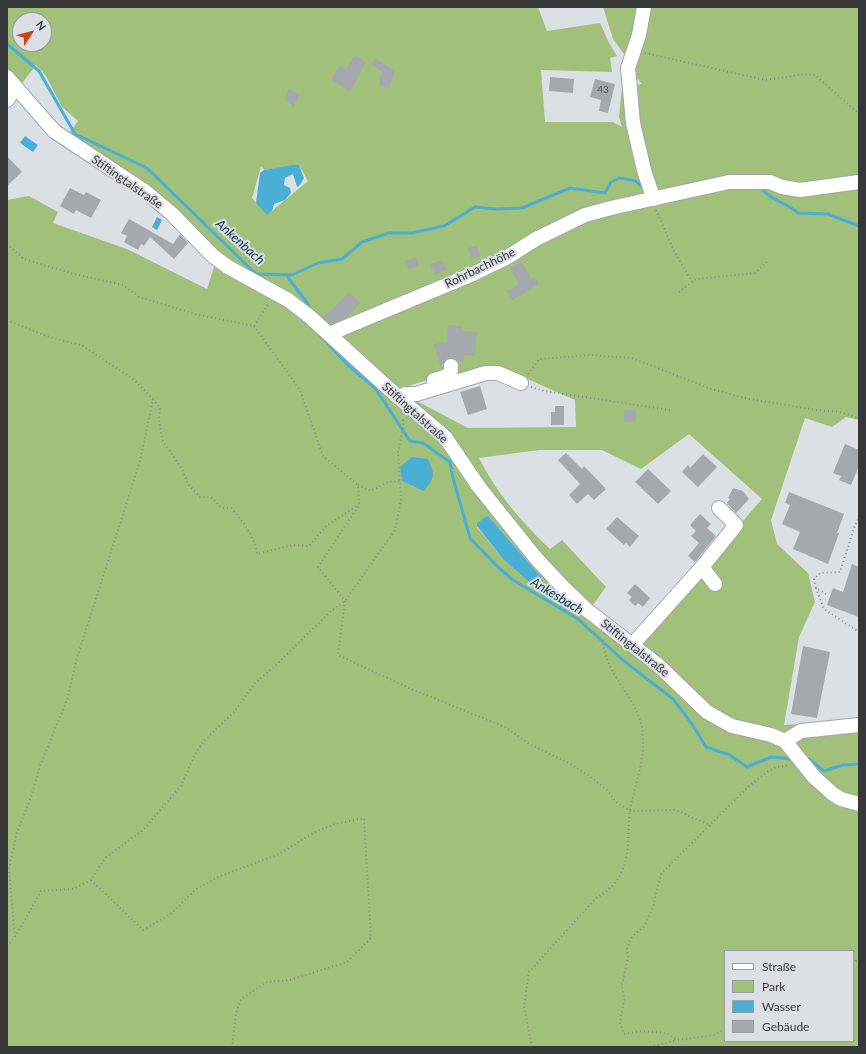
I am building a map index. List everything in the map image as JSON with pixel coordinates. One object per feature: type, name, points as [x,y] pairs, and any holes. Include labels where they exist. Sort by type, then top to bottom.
[{"type":"street","points":[[644,7],[639,35],[628,68],[633,123],[645,174],[653,199]]},
{"type":"street","points":[[7,100],[12,82]]},
{"type":"street","name":"Stiftingtalstraße","points":[[12,82],[54,131],[146,192],[171,213],[213,256],[228,267],[288,300],[401,396],[445,437],[479,487],[535,557],[560,584],[588,610],[633,644],[715,717],[732,726],[771,735],[785,741],[814,777],[833,794],[841,799],[859,804]]},
{"type":"street","name":"Rohrbachhöhe","points":[[329,334],[473,274],[506,258],[536,239],[585,215],[729,182],[770,182],[782,187],[800,190],[859,182]]},
{"type":"street","points":[[401,396],[420,386],[449,375],[451,372],[451,366]]},
{"type":"street","points":[[401,396],[416,394],[486,372],[498,373],[521,383]]},
{"type":"street","points":[[633,644],[702,567],[736,525],[719,508]]},
{"type":"street","points":[[702,567],[715,584]]},
{"type":"street","points":[[785,741],[801,731],[859,724]]},
{"type":"path","points":[[634,50],[765,80],[805,74],[815,75],[859,114]]},
{"type":"path","points":[[653,199],[674,251],[692,282]]},
{"type":"path","points":[[7,244],[24,259],[74,274],[123,285],[139,297],[199,315],[254,326],[300,390],[323,456],[358,485],[371,491],[388,482],[400,481]]},
{"type":"path","points":[[679,292],[696,279],[755,273],[769,260]]},
{"type":"path","points":[[254,326],[275,293]]},
{"type":"path","points":[[7,320],[46,336],[84,346],[133,379],[160,408],[162,439],[183,472],[188,484],[200,497],[211,497],[222,508],[231,508],[254,539],[257,554],[293,545],[309,546],[326,526],[358,504]]},
{"type":"path","points":[[670,410],[544,391],[521,383],[539,359],[592,355],[632,358],[710,389],[749,399],[839,412],[859,418]]},
{"type":"path","points":[[15,937],[9,869],[17,832],[32,797],[40,766],[68,697],[76,661],[140,461],[153,399]]},
{"type":"path","points":[[7,946],[15,937],[41,891],[73,889],[91,880],[105,858],[143,830],[181,786],[194,756],[203,742],[236,711],[255,683],[274,667],[331,611],[345,601],[394,530],[401,500],[398,452],[403,428]]},
{"type":"path","points":[[358,485],[358,504],[335,543],[318,567],[345,601],[338,655],[409,688],[506,727],[531,745],[569,763],[588,775],[607,790],[617,803],[630,811],[676,810],[711,826]]},
{"type":"path","points":[[859,519],[840,572],[820,573],[814,579],[824,609],[859,632]]},
{"type":"path","points":[[816,588],[826,594]]},
{"type":"path","points":[[532,1047],[524,1006],[529,972],[596,898],[608,891],[621,873],[627,854],[630,811],[642,760],[642,728],[633,704],[617,679],[603,649],[603,635]]},
{"type":"path","points":[[678,1040],[666,1033],[642,1031],[624,1034],[620,1023],[624,1000],[622,984],[628,957],[627,949],[632,937],[645,926],[653,907],[662,874],[748,787],[776,767],[799,759]]},
{"type":"path","points":[[91,880],[143,930],[172,913],[195,890],[218,877],[278,854],[315,832],[335,824],[364,818],[371,938],[347,962],[290,980],[267,982],[241,999],[236,1013],[232,1047]]},
{"type":"path","points":[[650,1047],[678,1040],[714,1035],[724,1030]]},
{"type":"green space","points":[[7,7],[538,7],[547,31],[600,23],[617,56],[610,58],[612,72],[541,70],[545,122],[613,122],[622,127],[619,117],[622,87],[642,84],[628,68],[650,21],[639,17],[627,58],[613,39],[603,7],[859,7],[859,420],[846,417],[832,427],[805,418],[771,520],[777,544],[808,573],[815,602],[799,637],[784,725],[859,720],[859,1047],[7,1047],[7,200],[29,196],[58,212],[53,223],[127,249],[207,289],[218,255],[68,135],[78,121],[62,107],[46,76],[36,65],[7,103]],"holes":[[[299,165],[308,181],[267,215],[252,198],[261,166],[264,170]],[[443,375],[455,379],[525,378],[575,400],[576,427],[468,428],[396,390]],[[689,434],[762,499],[630,652],[587,613],[606,587],[562,540],[550,549],[540,539],[510,506],[493,483],[479,458],[539,450],[602,450],[641,469]],[[490,518],[541,577],[502,558],[477,527]]]},
{"type":"water","points":[[25,136],[38,145],[33,152],[20,143]]},
{"type":"water","points":[[299,165],[304,178],[297,187],[293,174],[285,178],[284,185],[290,188],[291,193],[285,200],[274,204],[272,211],[267,215],[256,203],[260,173],[264,170]]},
{"type":"water","points":[[157,217],[162,220],[157,230],[152,227]]},
{"type":"water","points":[[412,457],[428,459],[432,468],[432,479],[424,491],[402,481],[400,467]]},
{"type":"water","points":[[487,516],[541,577],[538,585],[533,585],[502,558],[477,526],[477,523]]},
{"type":"building","points":[[355,55],[366,62],[350,92],[331,79],[340,65],[346,69]]},
{"type":"building","points":[[376,58],[395,72],[389,88],[379,85],[382,72],[371,64]]},
{"type":"building","points":[[550,77],[574,79],[573,93],[549,91]]},
{"type":"building","points":[[595,79],[615,84],[608,113],[599,111],[601,100],[590,97]]},
{"type":"building","points":[[289,89],[300,94],[294,106],[284,100]]},
{"type":"building","points":[[7,156],[22,172],[7,186]]},
{"type":"building","points":[[70,188],[84,195],[86,192],[101,200],[91,218],[76,210],[74,214],[60,206]]},
{"type":"building","points":[[129,219],[173,244],[180,234],[188,243],[174,259],[150,237],[144,246],[141,244],[138,250],[124,242],[127,236],[121,233]]},
{"type":"building","points":[[476,246],[480,256],[472,259],[468,248]]},
{"type":"building","points":[[416,257],[419,266],[409,270],[405,261]]},
{"type":"building","points":[[442,260],[446,270],[435,275],[430,264]]},
{"type":"building","points":[[521,261],[531,278],[534,276],[539,284],[512,300],[507,291],[519,284],[510,268]]},
{"type":"building","points":[[350,292],[360,304],[346,318],[331,324],[323,317]]},
{"type":"building","points":[[448,325],[461,326],[461,331],[477,332],[475,356],[464,355],[464,362],[447,358],[441,367],[434,344],[447,342]]},
{"type":"building","points":[[480,386],[487,409],[468,415],[460,392]]},
{"type":"building","points":[[555,406],[564,406],[564,425],[551,425],[551,412],[555,412]]},
{"type":"building","points":[[624,410],[636,410],[636,422],[624,422]]},
{"type":"building","points":[[845,444],[859,450],[859,466],[851,485],[839,480],[841,476],[833,473]]},
{"type":"building","points":[[566,453],[582,469],[584,466],[606,489],[594,500],[588,494],[577,504],[569,495],[580,484],[558,460]]},
{"type":"building","points":[[703,454],[717,467],[698,487],[682,472],[688,465],[690,468]]},
{"type":"building","points":[[648,469],[671,491],[658,504],[635,482]]},
{"type":"building","points":[[733,488],[743,491],[749,499],[736,513],[727,503],[730,499],[728,498]]},
{"type":"building","points":[[789,492],[844,514],[828,564],[793,549],[800,532],[782,524],[790,505],[785,503]]},
{"type":"building","points":[[700,514],[711,524],[707,528],[716,536],[695,562],[688,556],[699,543],[691,536],[696,531],[690,525]]},
{"type":"building","points":[[617,517],[639,536],[630,547],[626,543],[624,545],[606,529]]},
{"type":"building","points":[[852,564],[859,567],[859,617],[827,605],[833,588],[843,592]]},
{"type":"building","points":[[635,584],[650,598],[643,607],[638,603],[635,606],[629,600],[632,597],[627,593]]},
{"type":"building","points":[[803,646],[830,652],[817,718],[791,714]]},
{"type":"waterway","name":"Ankenbach","points":[[7,44],[39,71],[75,134],[147,168],[256,274],[292,275],[318,263],[342,259],[362,242],[389,233],[412,233],[444,226],[475,207],[495,209],[522,208],[570,188],[605,193],[611,182],[619,178],[636,181],[645,190]]},
{"type":"waterway","name":"Ankenbach","points":[[759,186],[768,195],[798,213],[828,214],[859,226]]},
{"type":"waterway","name":"Ankesbach","points":[[288,275],[289,279],[308,304],[309,310]]},
{"type":"waterway","name":"Ankesbach","points":[[317,332],[349,366],[375,388],[410,441],[423,443],[450,462],[470,538],[497,566],[513,580],[578,619],[624,661],[673,699],[692,724],[706,747],[730,755],[747,767],[771,757],[794,758]]},
{"type":"waterway","name":"Ankesbach","points":[[809,759],[824,771],[843,765],[859,764]]}]
